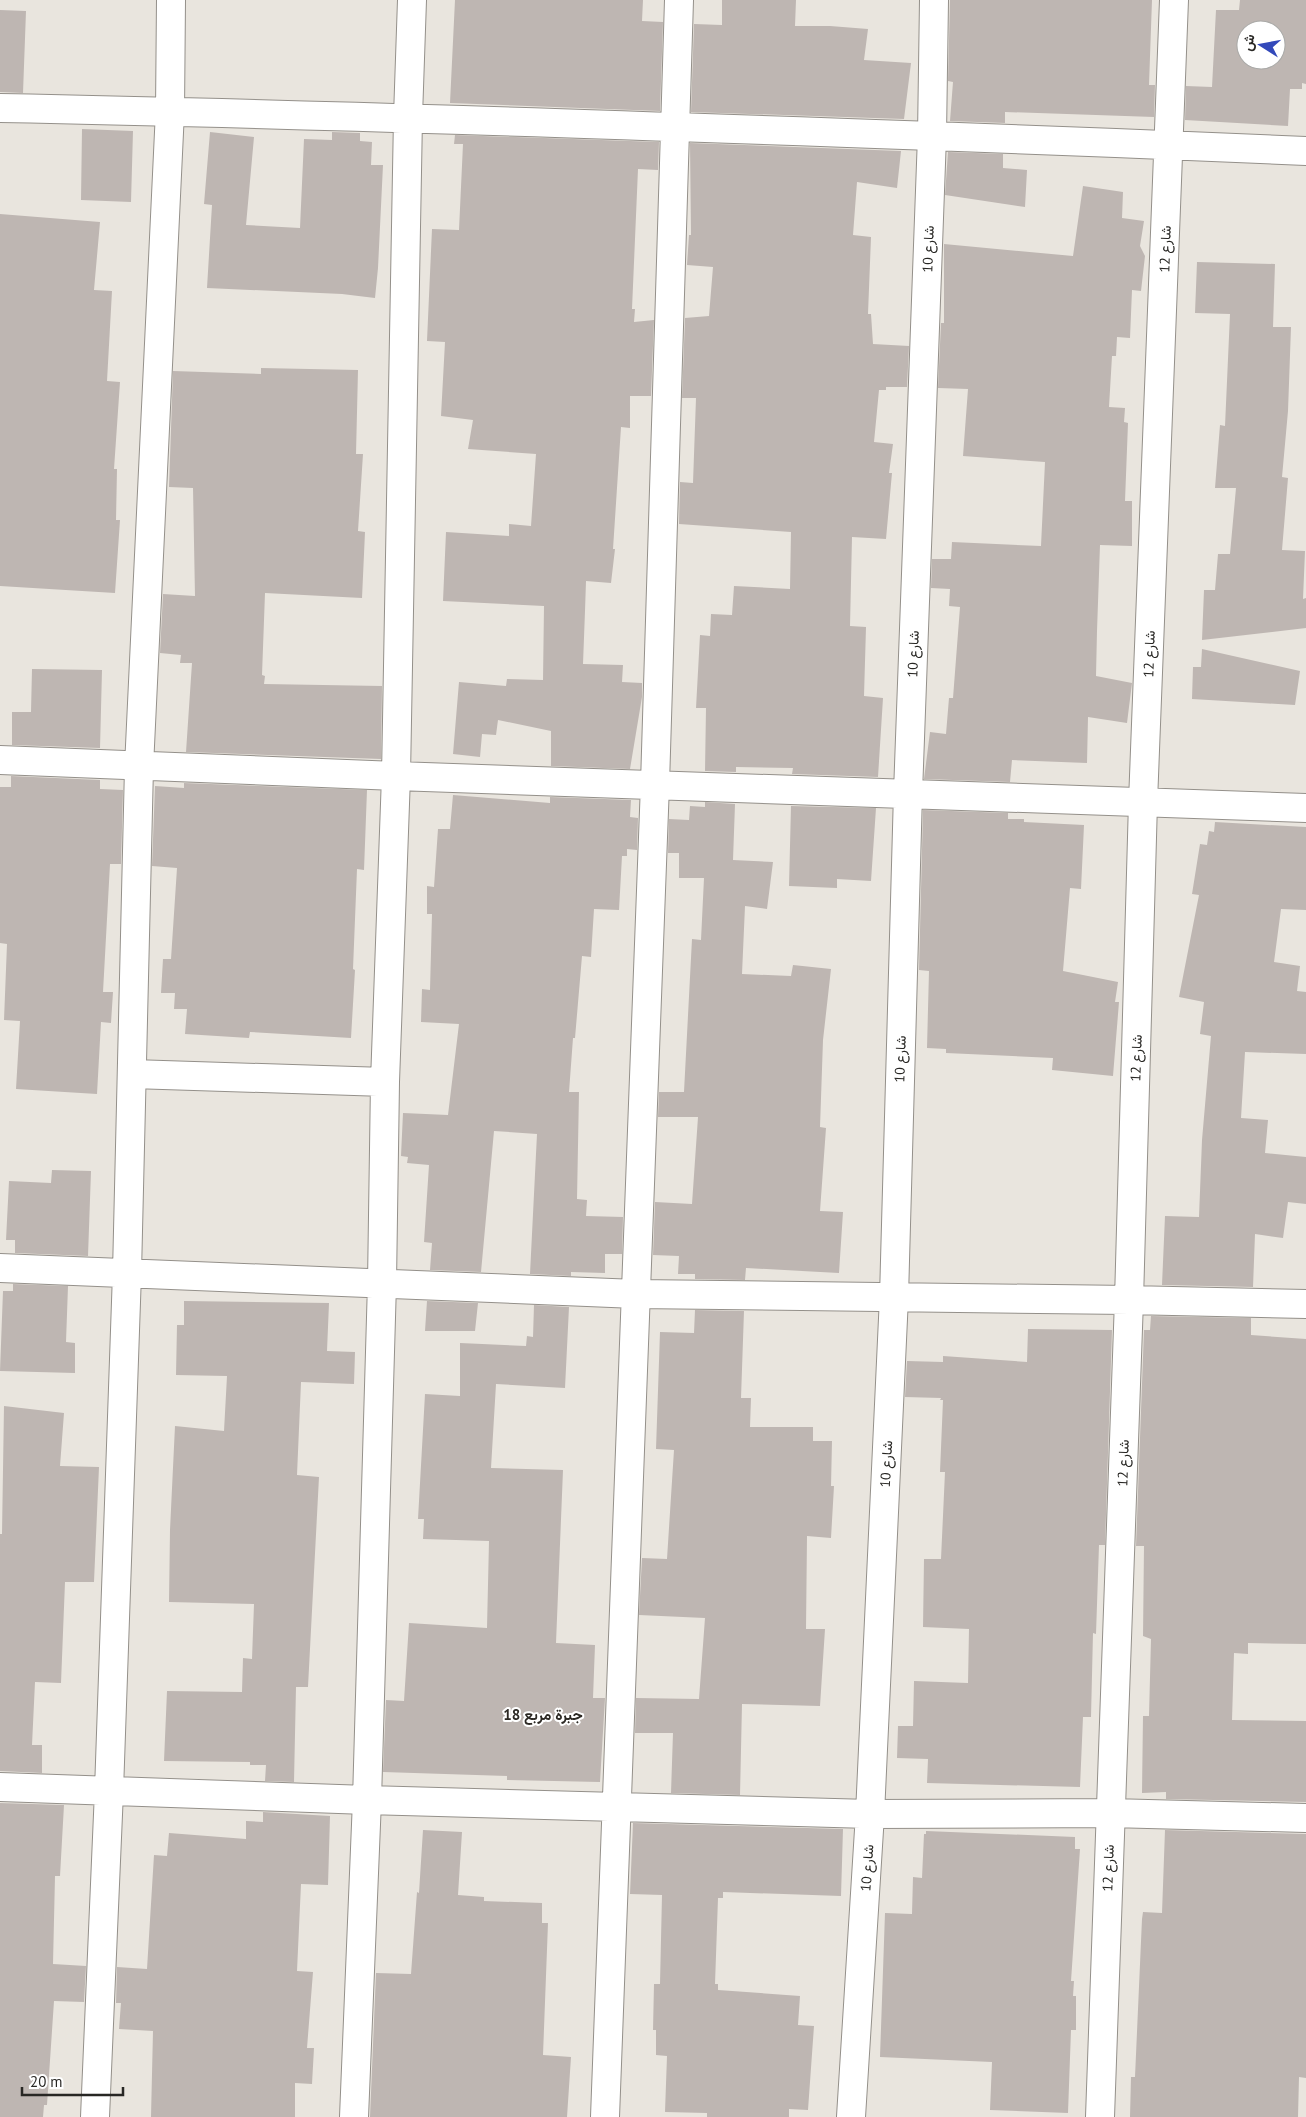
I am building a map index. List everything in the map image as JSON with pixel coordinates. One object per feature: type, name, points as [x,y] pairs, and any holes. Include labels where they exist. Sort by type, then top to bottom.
[{"type":"street","points":[[95,2117],[128,1272],[139,767],[170,111],[171,0]]},
{"type":"street","points":[[354,2117],[367,1800],[382,1283],[385,1082],[396,776],[408,117],[412,0]]},
{"type":"street","points":[[605,2117],[655,784],[679,0]]},
{"type":"street","name":"شارع 10","points":[[851,2117],[870,1814],[894,1297],[908,793],[932,136],[934,0]]},
{"type":"street","name":"شارع 12","points":[[1100,2117],[1129,1300],[1143,802],[1174,0]]},
{"type":"street","points":[[0,108],[408,117],[1169,144],[1306,151]]},
{"type":"street","points":[[0,760],[139,767],[1306,808]]},
{"type":"street","points":[[132,1074],[385,1082]]},
{"type":"street","points":[[0,1268],[636,1294],[1306,1304]]},
{"type":"street","points":[[0,1787],[367,1800],[870,1814],[1110,1813],[1306,1818]]},
{"type":"building","points":[[455,0],[643,0],[642,21],[663,22],[660,111],[450,103]]},
{"type":"building","points":[[722,0],[796,0],[795,26],[868,29],[864,60],[911,63],[904,119],[691,112],[694,24],[722,25]]},
{"type":"building","points":[[950,0],[1152,0],[1149,85],[1155,85],[1154,117],[1005,112],[1005,123],[950,121],[953,82],[948,81]]},
{"type":"building","points":[[1240,0],[1306,0],[1306,84],[1302,83],[1302,89],[1290,89],[1288,126],[1185,120],[1186,86],[1212,87],[1216,10],[1239,10]]},
{"type":"building","points":[[0,10],[26,11],[23,93],[0,92]]},
{"type":"building","points":[[82,129],[133,131],[131,202],[81,200]]},
{"type":"building","points":[[210,132],[254,137],[246,225],[300,228],[304,139],[332,140],[332,132],[360,133],[360,141],[372,142],[371,165],[383,165],[375,298],[342,294],[207,288],[212,205],[204,204]]},
{"type":"building","points":[[455,135],[659,142],[658,170],[638,169],[632,309],[635,309],[634,322],[654,320],[651,396],[630,396],[630,428],[621,427],[613,549],[615,549],[611,583],[586,581],[583,664],[623,665],[622,682],[642,683],[642,697],[630,769],[551,766],[551,731],[498,720],[496,735],[482,734],[480,757],[453,754],[459,682],[506,686],[507,679],[543,680],[544,606],[443,601],[446,532],[509,536],[509,524],[531,526],[536,454],[468,449],[473,420],[441,416],[445,342],[427,341],[432,229],[459,230],[463,144],[454,144]]},
{"type":"building","points":[[690,143],[901,151],[897,188],[857,182],[853,235],[871,237],[868,314],[871,314],[873,344],[909,346],[907,387],[886,387],[886,390],[879,390],[874,442],[893,444],[889,473],[892,473],[886,539],[852,537],[850,626],[866,627],[864,696],[883,698],[878,777],[792,774],[793,768],[736,767],[736,772],[705,771],[706,708],[696,708],[700,635],[710,636],[711,614],[732,615],[734,586],[790,589],[791,532],[679,524],[680,482],[693,483],[696,398],[682,398],[685,318],[709,316],[713,267],[687,265],[689,235],[691,235]]},
{"type":"building","points":[[948,152],[1003,154],[1003,168],[1027,170],[1025,207],[945,195]]},
{"type":"building","points":[[1083,186],[1123,192],[1122,218],[1144,221],[1140,246],[1145,256],[1141,291],[1132,290],[1130,338],[1117,337],[1116,356],[1112,356],[1109,407],[1125,408],[1124,422],[1128,423],[1125,501],[1132,501],[1132,546],[1100,545],[1097,631],[1096,676],[1132,683],[1127,723],[1088,717],[1087,763],[1012,760],[1010,782],[924,779],[930,732],[946,734],[949,698],[953,698],[960,607],[949,606],[950,589],[931,588],[932,559],[951,559],[952,542],[1041,546],[1045,462],[963,456],[968,389],[938,388],[941,323],[944,323],[944,244],[1073,256]]},
{"type":"building","points":[[0,214],[100,222],[94,290],[112,291],[107,381],[120,382],[114,469],[117,469],[116,520],[120,520],[115,593],[0,586]]},
{"type":"building","points":[[1197,262],[1275,264],[1273,327],[1291,327],[1288,411],[1282,477],[1288,478],[1282,550],[1305,551],[1303,599],[1306,598],[1306,628],[1202,640],[1204,590],[1215,590],[1218,554],[1230,554],[1236,488],[1215,488],[1220,425],[1225,426],[1230,314],[1195,313]]},
{"type":"building","points":[[261,368],[358,370],[356,454],[363,454],[358,531],[365,532],[362,598],[265,593],[262,675],[265,676],[264,684],[382,686],[381,759],[186,752],[192,663],[180,663],[181,655],[160,653],[163,594],[195,596],[193,488],[169,487],[173,371],[261,374]]},
{"type":"building","points":[[1202,649],[1300,671],[1295,705],[1192,699],[1193,667],[1201,667]]},
{"type":"building","points":[[32,669],[102,670],[100,748],[12,745],[12,712],[31,712]]},
{"type":"building","points":[[11,776],[100,780],[100,789],[123,790],[121,864],[110,864],[103,992],[113,992],[111,1023],[101,1022],[97,1094],[16,1089],[20,1021],[4,1020],[7,944],[0,943],[0,787],[11,787]]},
{"type":"building","points":[[184,783],[367,790],[364,870],[357,869],[353,969],[355,970],[351,1038],[250,1032],[249,1038],[185,1034],[187,1009],[174,1009],[175,993],[161,993],[163,959],[171,959],[177,868],[152,866],[155,786],[184,788]]},
{"type":"building","points":[[453,795],[550,803],[550,797],[631,800],[630,817],[638,818],[637,850],[627,849],[627,856],[622,856],[619,910],[594,909],[591,957],[582,956],[569,1092],[579,1092],[577,1199],[587,1200],[586,1216],[623,1217],[622,1254],[605,1254],[605,1273],[571,1272],[571,1276],[530,1274],[537,1134],[494,1131],[481,1272],[430,1270],[432,1243],[424,1242],[429,1165],[407,1163],[408,1157],[401,1156],[403,1113],[448,1115],[459,1024],[421,1022],[422,989],[430,990],[432,914],[427,914],[427,886],[434,887],[438,829],[450,829]]},
{"type":"building","points":[[705,802],[735,804],[733,860],[773,862],[767,909],[745,906],[742,974],[791,976],[793,965],[831,969],[823,1040],[820,1127],[826,1128],[820,1211],[843,1212],[839,1273],[746,1268],[745,1280],[695,1279],[695,1274],[678,1274],[679,1256],[653,1255],[655,1202],[692,1204],[698,1117],[658,1117],[659,1092],[684,1092],[692,939],[701,940],[704,878],[679,878],[679,853],[668,853],[669,819],[689,820],[690,806],[705,807]]},
{"type":"building","points":[[791,806],[876,808],[871,881],[837,879],[837,888],[789,886]]},
{"type":"building","points":[[923,810],[1008,813],[1008,819],[1024,819],[1024,822],[1084,825],[1081,889],[1070,888],[1063,971],[1118,982],[1115,1002],[1119,1002],[1113,1076],[1052,1070],[1053,1058],[946,1053],[946,1049],[927,1048],[929,971],[919,970]]},
{"type":"building","points":[[1215,822],[1306,827],[1306,910],[1281,909],[1274,962],[1300,966],[1297,991],[1306,992],[1306,1054],[1245,1052],[1241,1118],[1268,1120],[1265,1153],[1306,1157],[1306,1204],[1288,1202],[1283,1238],[1255,1234],[1253,1287],[1162,1285],[1165,1216],[1199,1217],[1202,1140],[1211,1036],[1200,1034],[1204,1002],[1179,997],[1199,895],[1192,894],[1200,844],[1207,845],[1209,831],[1214,832]]},
{"type":"building","points":[[52,1170],[91,1171],[88,1256],[15,1253],[15,1240],[6,1240],[9,1181],[51,1183]]},
{"type":"building","points":[[13,1284],[68,1286],[66,1342],[75,1343],[75,1373],[0,1371],[3,1291],[13,1291]]},
{"type":"building","points":[[184,1301],[329,1303],[327,1351],[355,1352],[354,1384],[301,1382],[297,1475],[319,1477],[308,1687],[296,1687],[294,1782],[265,1781],[266,1765],[250,1765],[250,1762],[164,1761],[167,1691],[242,1692],[243,1658],[252,1659],[254,1604],[169,1602],[175,1426],[224,1431],[227,1376],[176,1375],[177,1325],[184,1325]]},
{"type":"building","points":[[427,1301],[478,1303],[475,1331],[425,1331]]},
{"type":"building","points":[[534,1305],[569,1307],[565,1388],[496,1384],[491,1468],[563,1470],[556,1643],[595,1645],[593,1698],[605,1698],[600,1782],[507,1780],[507,1776],[383,1772],[386,1700],[404,1701],[409,1623],[487,1628],[489,1541],[423,1539],[424,1519],[418,1519],[425,1394],[460,1396],[460,1343],[526,1346],[527,1336],[533,1337]]},
{"type":"building","points":[[695,1310],[744,1311],[741,1398],[751,1398],[750,1427],[813,1427],[813,1441],[832,1441],[831,1486],[834,1486],[831,1538],[807,1536],[806,1629],[825,1629],[820,1706],[742,1704],[740,1795],[671,1793],[673,1733],[635,1733],[636,1698],[699,1699],[705,1618],[639,1615],[642,1558],[667,1559],[674,1450],[656,1449],[660,1332],[694,1333]]},
{"type":"building","points":[[1151,1316],[1251,1318],[1251,1335],[1306,1339],[1306,1644],[1248,1643],[1248,1654],[1234,1653],[1232,1720],[1306,1721],[1306,1802],[1166,1799],[1166,1792],[1142,1793],[1143,1716],[1149,1716],[1151,1639],[1143,1636],[1144,1546],[1136,1546],[1144,1330],[1150,1330]]},
{"type":"building","points":[[1028,1329],[1112,1330],[1105,1545],[1099,1545],[1096,1634],[1093,1633],[1091,1717],[1083,1717],[1080,1787],[927,1783],[928,1759],[897,1758],[898,1726],[913,1726],[914,1681],[968,1683],[969,1629],[923,1627],[924,1559],[941,1559],[945,1472],[940,1472],[943,1400],[940,1400],[941,1398],[905,1397],[907,1361],[943,1362],[943,1356],[1027,1362]]},
{"type":"building","points":[[4,1406],[64,1413],[60,1466],[99,1467],[94,1582],[65,1582],[61,1683],[35,1682],[32,1745],[42,1745],[42,1773],[0,1771],[0,1534],[2,1534]]},
{"type":"building","points":[[0,1803],[64,1805],[60,1876],[55,1876],[53,1964],[86,1966],[84,2002],[54,2001],[47,2105],[44,2105],[43,2117],[0,2117]]},
{"type":"building","points":[[263,1812],[330,1816],[328,1885],[301,1884],[297,1971],[313,1972],[307,2048],[314,2048],[312,2084],[295,2083],[295,2117],[151,2117],[153,2031],[119,2029],[121,2003],[116,2003],[117,1967],[147,1969],[154,1855],[167,1856],[169,1833],[246,1839],[246,1821],[263,1822]]},
{"type":"building","points":[[633,1823],[843,1829],[841,1896],[723,1892],[723,1898],[718,1898],[715,1984],[718,1984],[718,1990],[800,1996],[798,2025],[814,2026],[808,2110],[789,2109],[789,2117],[707,2117],[707,2113],[665,2112],[667,2056],[656,2055],[656,2030],[653,2030],[654,1984],[660,1984],[662,1895],[630,1894]]},
{"type":"building","points":[[423,1830],[462,1832],[458,1895],[484,1897],[484,1901],[542,1903],[542,1923],[548,1923],[543,2055],[571,2057],[567,2117],[370,2117],[376,1973],[411,1974]]},
{"type":"building","points":[[1165,1830],[1306,1834],[1306,2078],[1299,2077],[1298,2117],[1130,2117],[1131,2077],[1135,2077],[1142,1919],[1143,1912],[1162,1913]]},
{"type":"building","points":[[926,1831],[1075,1837],[1075,1849],[1080,1849],[1071,1981],[1074,1981],[1073,1996],[1076,1996],[1076,2030],[1071,2030],[1068,2113],[990,2110],[992,2062],[880,2057],[885,1913],[912,1914],[913,1877],[922,1878],[924,1834],[926,1834]]},
{"type":"district","name":"جبرة مربع 18","points":[[543,1715]]}]
